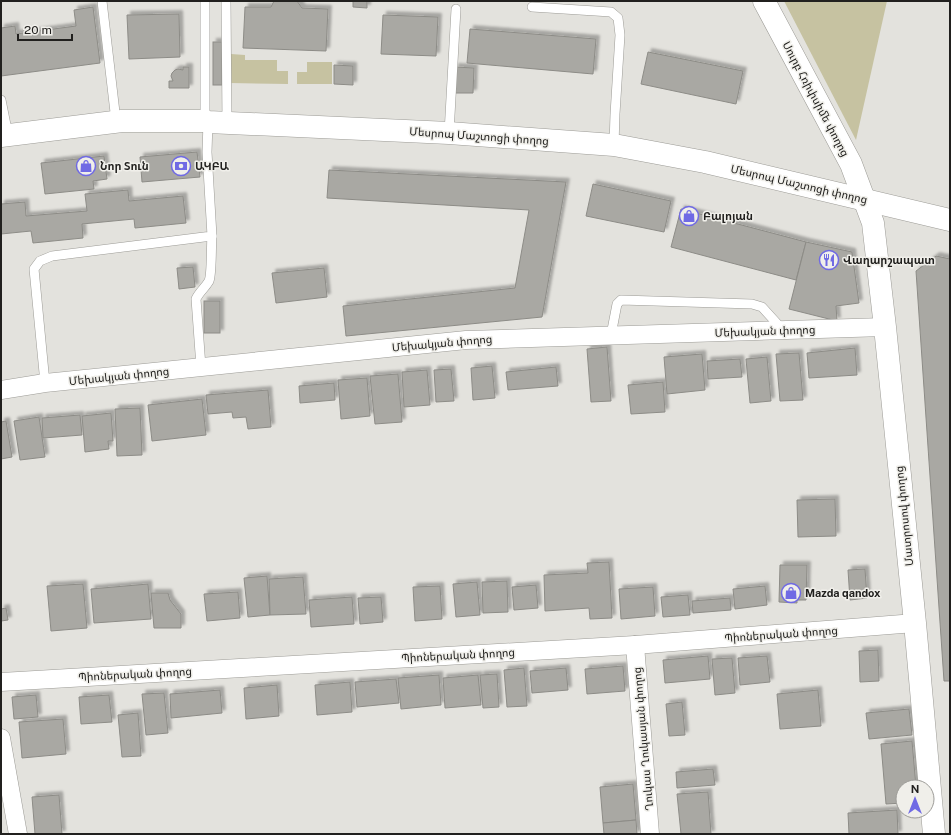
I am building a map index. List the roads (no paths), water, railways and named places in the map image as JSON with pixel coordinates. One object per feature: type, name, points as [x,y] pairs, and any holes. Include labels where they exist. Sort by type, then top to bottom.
[{"type":"main road","name":"Սուրբ Հռիփսիմե փողոց","points":[[764,1],[851,164],[864,200]]},
{"type":"main road","name":"Մեսրոպ Մաշտոցի փողոց","points":[[5,136],[116,121],[213,122],[449,133],[614,145],[705,162],[950,220]]},
{"type":"main road","name":"Մատրոսով փողոց","points":[[864,200],[873,223],[885,327],[915,623],[934,834]]},
{"type":"street","name":"Մեխակյան փողոց","points":[[1,390],[201,367],[466,340],[885,327]]},
{"type":"street","name":"Պիոներական փողոց","points":[[1,682],[635,645],[915,623]]},
{"type":"street","name":"Ղուկաս Ղուկասյան փողոց","points":[[635,645],[650,834]]},
{"type":"street","points":[[1,738],[18,834]]},
{"type":"lane","points":[[102,1],[116,121]]},
{"type":"lane","points":[[205,1],[213,122]]},
{"type":"lane","points":[[201,367],[196,299],[199,292],[204,288],[210,279],[212,236],[206,152],[213,122],[226,1]]},
{"type":"lane","points":[[532,7],[611,12],[618,18],[620,35],[614,114],[614,145]]},
{"type":"lane","points":[[449,133],[456,9]]},
{"type":"lane","points":[[1,100],[5,136]]},
{"type":"lane","points":[[45,384],[34,269],[40,261],[52,256],[212,236]]},
{"type":"lane","points":[[611,335],[617,304],[621,300],[752,304],[762,307],[782,330]]},
{"type":"place","name":"Նոր Տուն","points":[[86,166]]},
{"type":"place","name":"ԱԿԲԱ","points":[[181,166]]},
{"type":"place","name":"Բալոյան","points":[[689,216]]},
{"type":"place","name":"Վաղարշապատ","points":[[829,260]]},
{"type":"place","name":"Mazda qandox","points":[[791,593]]}]
